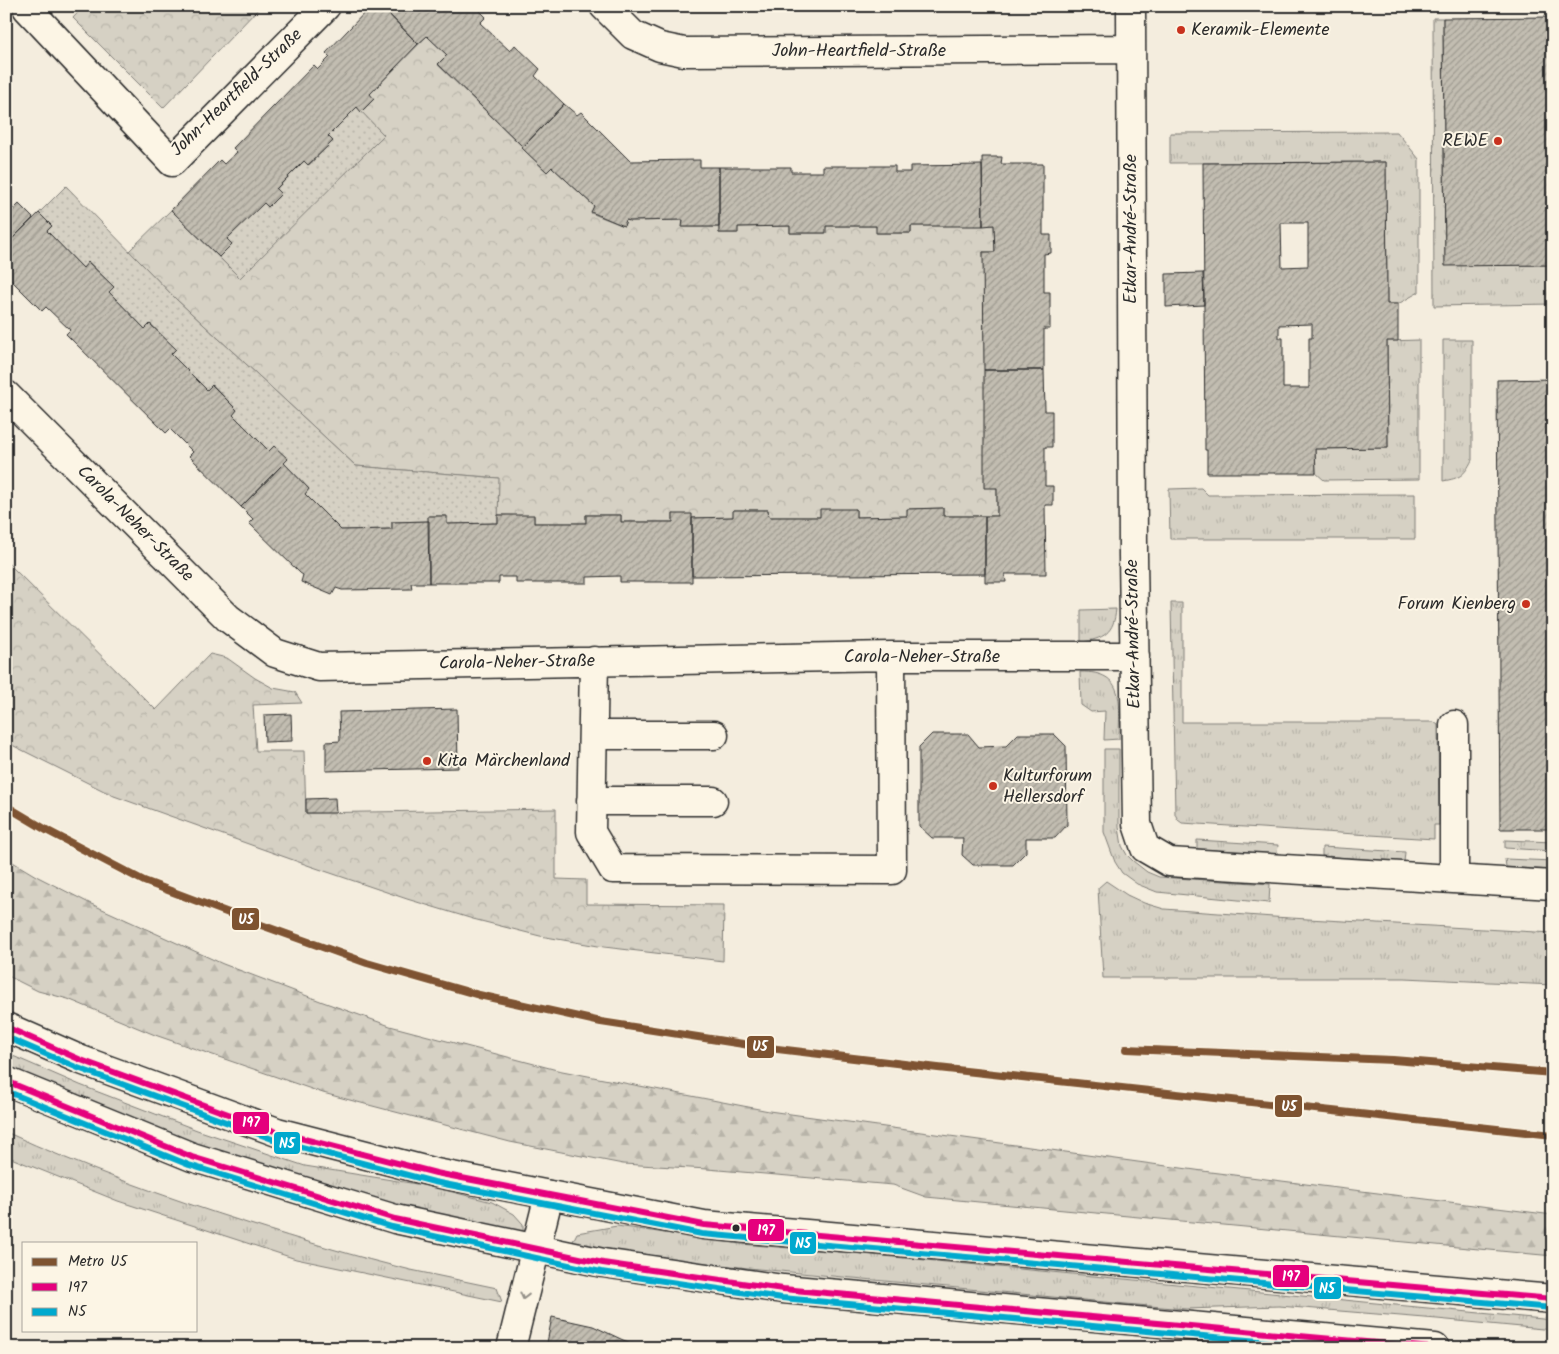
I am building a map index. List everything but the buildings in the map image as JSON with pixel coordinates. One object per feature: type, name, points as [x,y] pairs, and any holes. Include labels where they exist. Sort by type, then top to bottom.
[{"type":"street","name":"John-Heartfield-Straße","points":[[28,6],[26,8],[172,162],[326,6]]},
{"type":"street","name":"John-Heartfield-Straße","points":[[604,6],[633,35],[660,47],[684,52],[1130,49]]},
{"type":"street","name":"Etkar-André-Straße","points":[[1131,6],[1132,540],[1137,824],[1145,848],[1169,862],[1553,885]]},
{"type":"street","name":"Carola-Neher-Straße","points":[[6,395],[228,618],[276,653],[319,667],[891,656],[1135,656]]},
{"type":"street","points":[[594,661],[591,832],[613,869],[892,870],[891,656]]},
{"type":"street","points":[[1454,725],[1454,879]]},
{"type":"street","points":[[593,735],[714,735]]},
{"type":"street","points":[[591,801],[714,800]]},
{"type":"street","points":[[6,1027],[81,1060],[277,1132],[436,1173],[704,1225],[1553,1299]]},
{"type":"street","points":[[6,1081],[192,1158],[395,1219],[603,1263],[783,1290],[1435,1348]]},
{"type":"street","points":[[511,1348],[548,1195]]},
{"type":"green space","points":[[84,6],[261,6],[163,108],[73,18]]},
{"type":"green space","points":[[1433,18],[1443,18],[1445,265],[1553,265],[1553,304],[1434,306]]},
{"type":"green space","points":[[427,36],[447,55],[438,65],[522,148],[547,172],[552,167],[594,206],[591,213],[624,226],[626,220],[683,220],[683,227],[719,227],[719,233],[737,233],[738,227],[790,226],[790,233],[825,233],[826,226],[876,226],[877,233],[911,233],[911,226],[994,225],[995,252],[983,252],[997,516],[943,516],[943,508],[908,509],[907,516],[856,517],[856,509],[820,517],[769,517],[768,510],[734,510],[733,517],[692,518],[673,514],[673,522],[621,522],[621,515],[586,515],[586,523],[534,523],[534,516],[498,515],[498,478],[356,466],[177,300],[129,251],[171,210],[239,277],[384,135],[361,112],[370,94]]},
{"type":"green space","points":[[357,107],[384,135],[240,278],[219,257],[232,244],[227,239],[304,161],[309,165],[333,141],[328,136]]},
{"type":"green space","points":[[1397,132],[1419,159],[1419,292],[1398,304],[1387,304],[1386,162],[1170,163],[1170,133]]},
{"type":"green space","points":[[66,186],[177,300],[356,466],[499,478],[498,523],[447,524],[446,516],[429,516],[429,521],[392,522],[392,529],[341,530],[305,494],[309,489],[284,463],[287,459],[274,446],[269,451],[233,415],[237,410],[213,385],[207,390],[171,354],[175,349],[151,324],[145,329],[109,292],[114,287],[89,262],[83,268],[47,231],[52,226],[39,213]]},
{"type":"green space","points":[[1419,340],[1419,479],[1324,480],[1316,473],[1315,449],[1388,448],[1387,341]]},
{"type":"green space","points":[[1443,340],[1472,340],[1472,460],[1461,475],[1454,479],[1443,481]]},
{"type":"green space","points":[[1201,488],[1208,495],[1415,494],[1415,539],[1170,539],[1169,489]]},
{"type":"green space","points":[[6,561],[156,710],[210,654],[227,658],[273,688],[295,692],[302,703],[253,705],[256,751],[304,751],[306,813],[556,809],[556,879],[586,880],[586,904],[724,905],[723,961],[604,947],[540,936],[473,919],[407,899],[114,796],[6,742]]},
{"type":"green space","points":[[1171,603],[1182,603],[1182,722],[1434,722],[1438,725],[1439,825],[1434,825],[1434,839],[1182,823],[1178,820],[1175,814]]},
{"type":"green space","points":[[1116,609],[1113,624],[1102,637],[1081,642],[1081,610]]},
{"type":"green space","points":[[1080,672],[1095,673],[1106,677],[1113,684],[1119,702],[1119,739],[1104,740],[1105,711],[1091,712],[1081,705]]},
{"type":"green space","points":[[1104,749],[1119,749],[1119,827],[1122,846],[1133,861],[1147,872],[1159,877],[1270,884],[1269,903],[1157,892],[1137,884],[1122,873],[1115,862],[1104,832]]},
{"type":"green space","points":[[1197,840],[1278,845],[1277,854],[1197,849]]},
{"type":"green space","points":[[1505,840],[1553,842],[1553,851],[1505,848]]},
{"type":"green space","points":[[1322,847],[1405,852],[1404,862],[1322,856]]},
{"type":"green space","points":[[6,858],[36,876],[89,903],[223,964],[390,1026],[557,1070],[769,1111],[1210,1172],[1553,1215],[1553,1256],[926,1197],[893,1185],[707,1169],[623,1164],[510,1142],[323,1093],[155,1035],[68,999],[38,991],[6,975]]},
{"type":"green space","points":[[1505,859],[1553,861],[1553,870],[1506,867]]},
{"type":"green space","points":[[1106,881],[1127,895],[1164,909],[1553,933],[1553,985],[1405,978],[1103,978],[1098,888]]},
{"type":"green space","points":[[6,1053],[80,1085],[197,1130],[305,1166],[429,1186],[492,1202],[514,1214],[523,1224],[523,1232],[503,1230],[364,1197],[282,1173],[212,1149],[142,1124],[6,1065]]},
{"type":"green space","points":[[6,1132],[65,1158],[125,1181],[247,1223],[390,1265],[497,1288],[502,1302],[296,1259],[118,1201],[6,1156]]},
{"type":"green space","points":[[617,1226],[741,1244],[1553,1320],[1553,1330],[1279,1306],[1186,1309],[1126,1304],[748,1268],[662,1258],[572,1243],[577,1233]]},
{"type":"metro line","name":"U5","points":[[6,806],[48,831],[144,881],[242,918],[367,963],[479,995],[601,1022],[769,1048],[1553,1135]]},
{"type":"metro line","name":"U5","points":[[1126,1049],[1393,1060],[1553,1073]]},
{"type":"transit line","name":"197","points":[[6,1027],[81,1060],[277,1132],[436,1173],[704,1225],[1553,1299]]},
{"type":"transit line","name":"N5","points":[[6,1037],[78,1068],[275,1140],[434,1182],[702,1234],[1552,1308]]},
{"type":"transit line","name":"197","points":[[6,1081],[192,1157],[395,1219],[603,1263],[783,1289],[1432,1348]]},
{"type":"transit line","name":"N5","points":[[6,1091],[189,1165],[392,1227],[601,1272],[782,1298],[1335,1348]]},
{"type":"place","name":"Keramik-Elemente","points":[[1181,30]]},
{"type":"place","name":"REWE","points":[[1498,141]]},
{"type":"place","name":"Forum Kienberg","points":[[1526,604]]},
{"type":"place","name":"Kita Märchenland","points":[[427,761]]},
{"type":"place","name":"Kulturforum Hellersdorf","points":[[993,786]]}]
